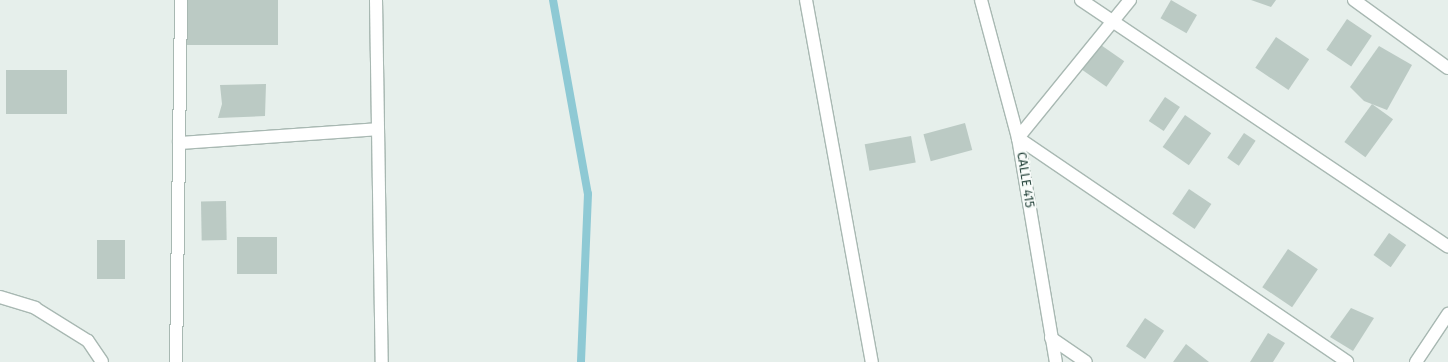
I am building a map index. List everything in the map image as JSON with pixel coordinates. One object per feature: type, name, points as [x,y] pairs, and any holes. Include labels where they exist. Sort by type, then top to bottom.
[{"type":"street","points":[[176,362],[181,0]]},
{"type":"street","points":[[376,0],[382,362]]},
{"type":"street","points":[[806,0],[872,362]]},
{"type":"street","name":"CALLE 415","points":[[981,0],[1018,138],[1056,362]]},
{"type":"street","points":[[1081,0],[1116,20],[1448,247]]},
{"type":"street","points":[[1130,0],[1116,20],[1018,138],[1347,362]]},
{"type":"street","points":[[1354,0],[1448,68]]},
{"type":"street","points":[[179,143],[378,129]]},
{"type":"street","points":[[0,297],[35,308],[88,340],[102,362]]},
{"type":"street","points":[[1416,362],[1448,314]]},
{"type":"street","points":[[1051,338],[1086,362]]},
{"type":"building","points":[[183,0],[278,0],[278,45],[183,45]]},
{"type":"building","points":[[1171,0],[1197,15],[1186,33],[1160,18]]},
{"type":"building","points":[[1251,0],[1276,0],[1271,7]]},
{"type":"building","points":[[1347,19],[1372,36],[1351,66],[1326,50]]},
{"type":"building","points":[[1276,37],[1309,59],[1288,90],[1255,68]]},
{"type":"building","points":[[1098,43],[1124,61],[1106,87],[1080,68]]},
{"type":"building","points":[[1379,46],[1412,65],[1387,110],[1364,101],[1350,87]]},
{"type":"building","points":[[6,70],[67,70],[67,114],[6,114]]},
{"type":"building","points":[[266,84],[265,116],[218,118],[222,104],[220,85]]},
{"type":"building","points":[[1165,97],[1180,107],[1164,131],[1149,121]]},
{"type":"building","points":[[1372,104],[1393,119],[1365,157],[1344,142]]},
{"type":"building","points":[[1185,115],[1211,133],[1189,165],[1163,147]]},
{"type":"building","points":[[965,123],[972,150],[931,161],[923,134]]},
{"type":"building","points":[[1244,133],[1256,141],[1239,166],[1227,158]]},
{"type":"building","points":[[911,136],[916,163],[869,171],[865,144]]},
{"type":"building","points":[[1189,189],[1211,204],[1195,229],[1172,214]]},
{"type":"building","points":[[201,201],[226,201],[227,240],[202,240]]},
{"type":"building","points":[[1389,233],[1406,245],[1391,267],[1374,255]]},
{"type":"building","points":[[237,237],[277,237],[277,274],[237,274]]},
{"type":"building","points":[[97,240],[125,240],[125,279],[97,279]]},
{"type":"building","points":[[1288,249],[1318,269],[1292,307],[1262,287]]},
{"type":"building","points":[[1351,308],[1374,318],[1353,351],[1330,337]]},
{"type":"building","points":[[1145,318],[1164,331],[1145,359],[1126,346]]},
{"type":"building","points":[[1268,333],[1285,343],[1273,362],[1250,362]]},
{"type":"building","points":[[1186,344],[1209,362],[1173,362]]},
{"type":"waterway","points":[[553,0],[588,194],[581,362]]}]
